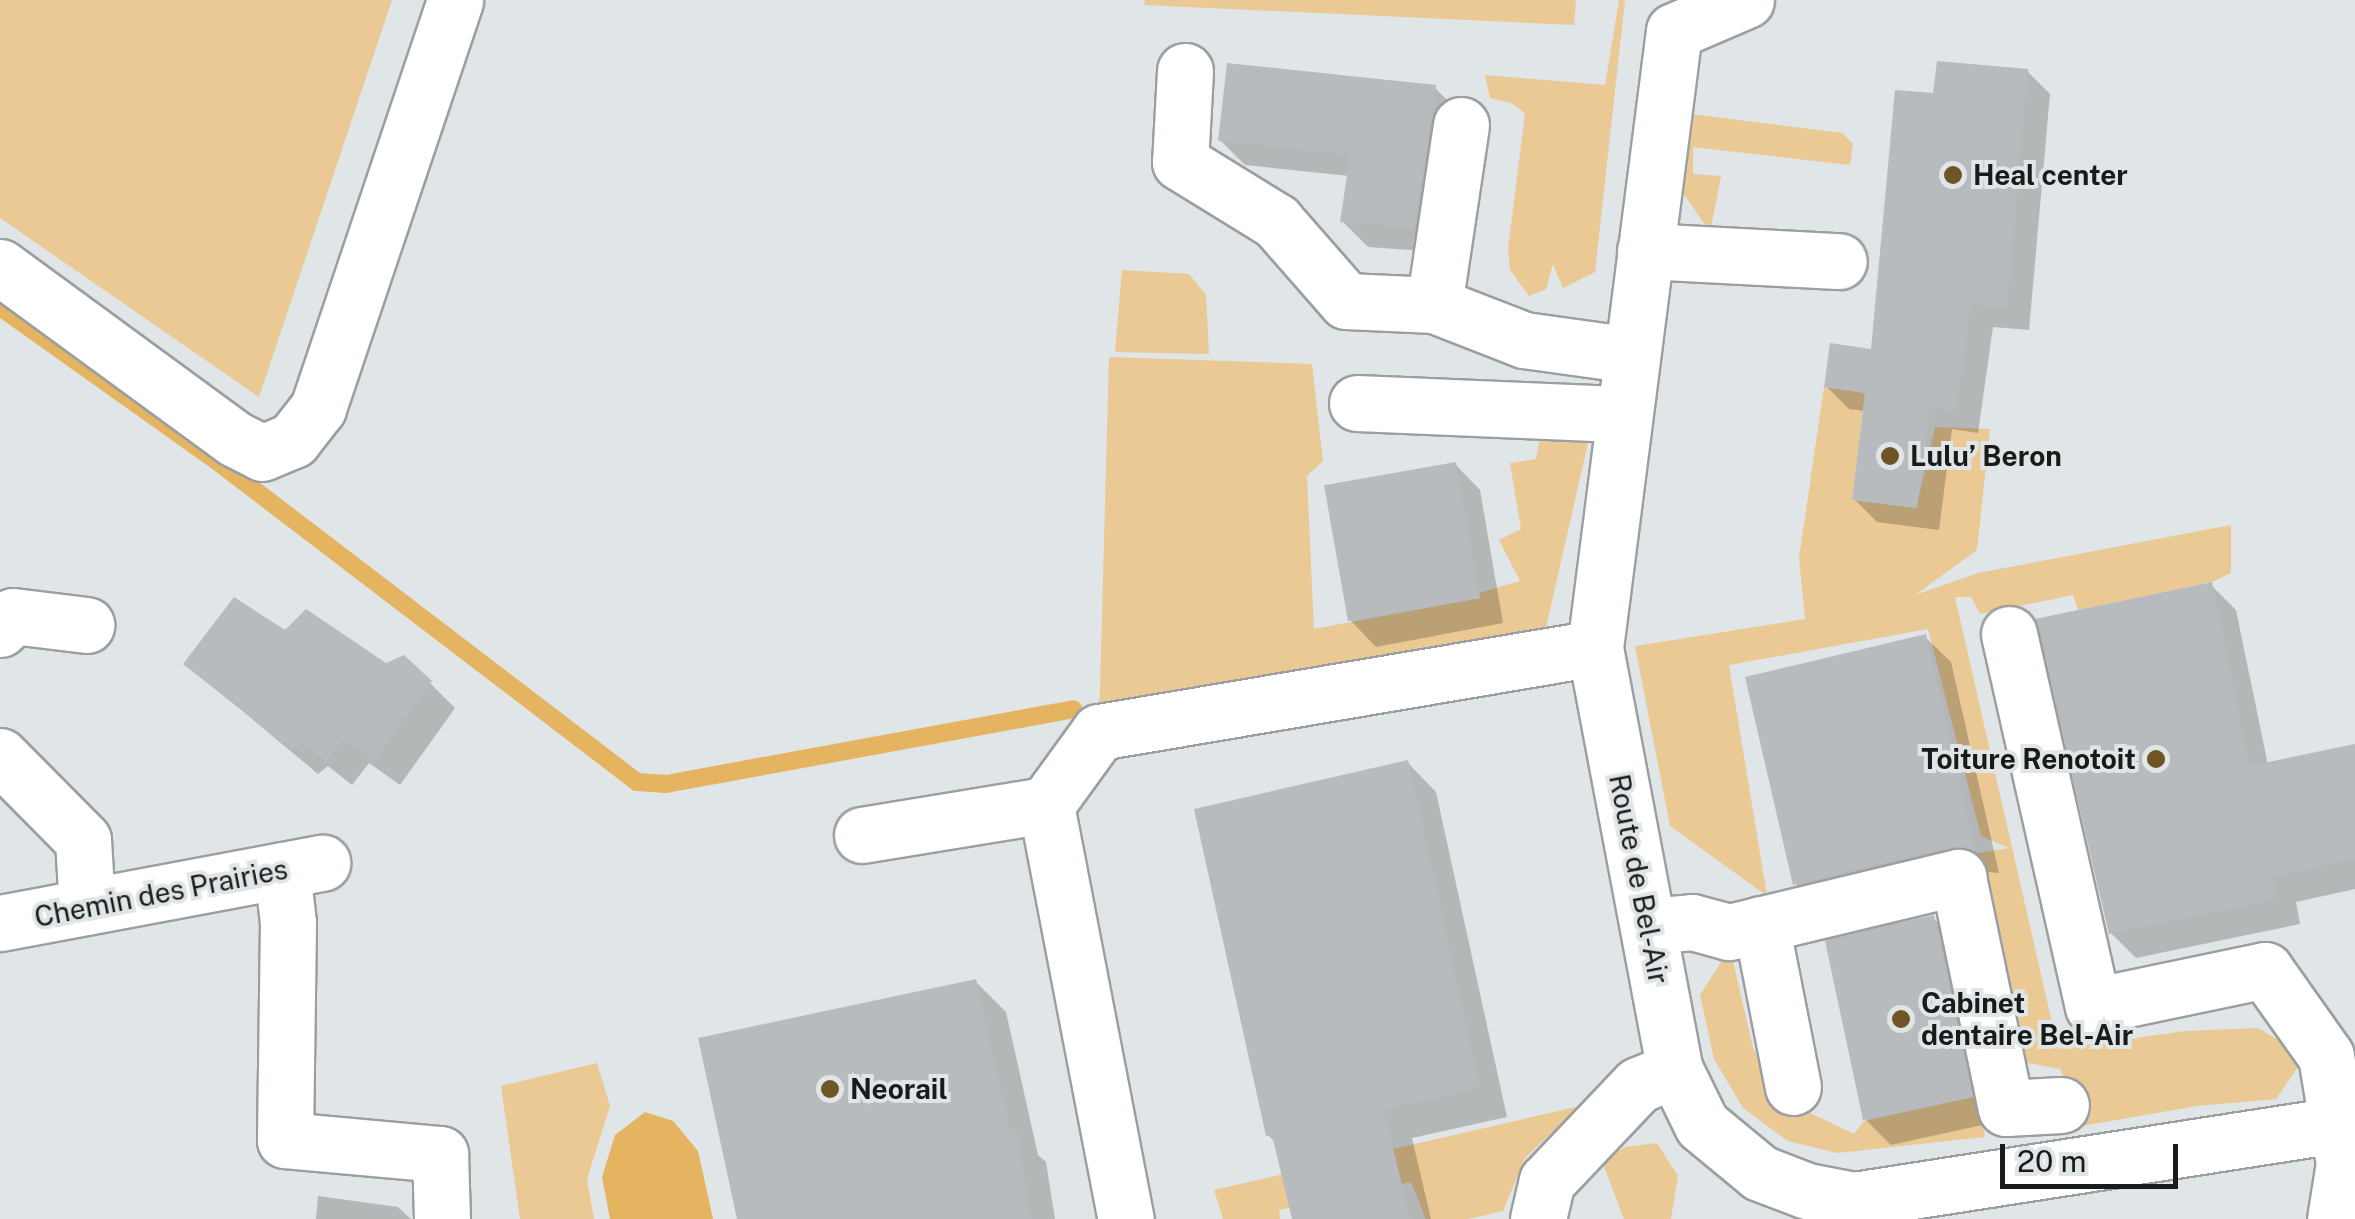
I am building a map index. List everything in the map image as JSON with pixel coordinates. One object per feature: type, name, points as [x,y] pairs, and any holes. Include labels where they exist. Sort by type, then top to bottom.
[{"type":"street","points":[[0,267],[235,439],[262,452],[293,440],[318,408],[455,0]]},
{"type":"street","name":"Route de Bel-Air","points":[[1746,0],[1674,31],[1596,648],[1675,1070],[1702,1125],[1802,1205],[2348,1145]]},
{"type":"street","points":[[1185,71],[1180,162],[1276,222],[1346,301],[1434,305],[1524,340],[1632,355]]},
{"type":"street","points":[[1434,305],[1461,125]]},
{"type":"street","points":[[1645,251],[1839,261]]},
{"type":"street","points":[[1357,402],[1624,414]]},
{"type":"street","points":[[0,628],[13,616],[86,625]]},
{"type":"street","points":[[2010,634],[2094,1006],[2265,970],[2326,1056],[2348,1145],[2334,1219]]},
{"type":"street","points":[[862,835],[1046,804],[1099,732],[1596,648]]},
{"type":"street","points":[[0,756],[83,840],[87,907]]},
{"type":"street","points":[[1046,804],[1126,1219]]},
{"type":"street","name":"Chemin des Prairies","points":[[0,924],[302,867],[288,923],[285,1140],[440,1154],[442,1219]]},
{"type":"street","points":[[1648,926],[1692,922],[1729,932],[1958,877],[2006,1108],[2061,1105]]},
{"type":"street","points":[[1761,924],[1793,1087]]},
{"type":"street","points":[[1538,1219],[1547,1181],[1638,1085],[1675,1070]]},
{"type":"shaded area","points":[[0,0],[392,0],[259,397],[0,218]]},
{"type":"shaded area","points":[[1145,0],[1576,0],[1574,25],[1144,5]]},
{"type":"shaded area","points":[[1619,0],[1625,0],[1595,272],[1563,288],[1553,264],[1546,289],[1529,296],[1510,270],[1508,249],[1525,113],[1511,103],[1490,98],[1485,75],[1605,85]]},
{"type":"shaded area","points":[[1683,113],[1842,133],[1853,144],[1850,165],[1693,147],[1693,174],[1721,176],[1710,232],[1681,190]]},
{"type":"shaded area","points":[[1122,270],[1189,274],[1206,295],[1209,354],[1115,352]]},
{"type":"shaded area","points":[[1109,357],[1312,364],[1323,461],[1307,476],[1314,629],[1480,598],[1479,593],[1520,581],[1499,540],[1521,529],[1510,463],[1536,459],[1541,433],[1554,440],[1588,443],[1545,632],[1099,725]]},
{"type":"shaded area","points":[[1824,387],[1865,393],[1852,500],[1916,508],[1935,427],[1990,429],[1977,550],[1915,595],[1978,573],[2231,525],[2231,573],[2212,582],[2078,610],[2073,595],[1980,614],[1971,597],[1955,597],[2058,1049],[2185,1031],[2258,1028],[2295,1050],[2303,1060],[2276,1099],[2197,1106],[2082,1126],[2060,1069],[2018,1061],[1972,854],[2009,848],[1981,836],[1928,629],[1729,665],[1767,896],[1670,826],[1635,646],[1805,619],[1799,558]]},
{"type":"shaded area","points":[[1730,948],[1753,1048],[1783,1100],[1854,1134],[1864,1121],[1978,1096],[1985,1137],[1837,1153],[1788,1141],[1743,1108],[1714,1059],[1700,995]]},
{"type":"shaded area","points":[[597,1063],[610,1106],[587,1179],[594,1219],[520,1219],[501,1086]]},
{"type":"shaded area","points":[[1580,1106],[1525,1158],[1503,1211],[1468,1219],[1426,1219],[1411,1182],[1279,1210],[1280,1219],[1223,1219],[1214,1190]]},
{"type":"shaded area","points":[[645,1112],[673,1121],[698,1151],[713,1219],[610,1219],[602,1177],[615,1135]]},
{"type":"shaded area","points":[[1657,1143],[1678,1176],[1671,1219],[1624,1219],[1601,1159],[1626,1147]]},
{"type":"building","name":"Heal center","points":[[1937,61],[2028,69],[2007,308],[1971,305],[1956,411],[1930,408],[1917,508],[1852,500],[1865,393],[1824,387],[1830,343],[1871,349],[1895,90],[1933,93]]},
{"type":"building","points":[[1227,63],[1436,85],[1414,228],[1340,222],[1350,155],[1218,141]]},
{"type":"building","points":[[1456,462],[1480,598],[1348,621],[1324,485]]},
{"type":"building","name":"Toiture Renotoit","points":[[2212,582],[2249,766],[2355,744],[2355,859],[2272,877],[2277,899],[2109,934],[2035,619]]},
{"type":"building","points":[[234,597],[285,630],[306,609],[386,663],[404,655],[432,681],[374,761],[343,740],[326,762],[301,743],[292,750],[183,664]]},
{"type":"building","points":[[1926,634],[1975,850],[1951,847],[1793,885],[1745,677]]},
{"type":"building","points":[[1408,760],[1480,1088],[1384,1110],[1410,1219],[1292,1219],[1272,1135],[1266,1136],[1194,809]]},
{"type":"building","name":"Cabinet dentaire Bel-Air","points":[[1934,915],[1973,1097],[1863,1120],[1824,938]]},
{"type":"building","name":"Neorail","points":[[976,979],[1010,1130],[1016,1129],[1031,1219],[737,1219],[698,1038]]},
{"type":"waterway","points":[[0,307],[218,462],[637,782],[666,784],[1073,709]]},
{"type":"place","name":"Heal center","points":[[1953,175]]},
{"type":"place","name":"Lulu’ Beron","points":[[1890,456]]},
{"type":"place","name":"Toiture Renotoit","points":[[2156,759]]},
{"type":"place","name":"Cabinet dentaire Bel-Air","points":[[1901,1019]]},
{"type":"place","name":"Neorail","points":[[830,1089]]}]
